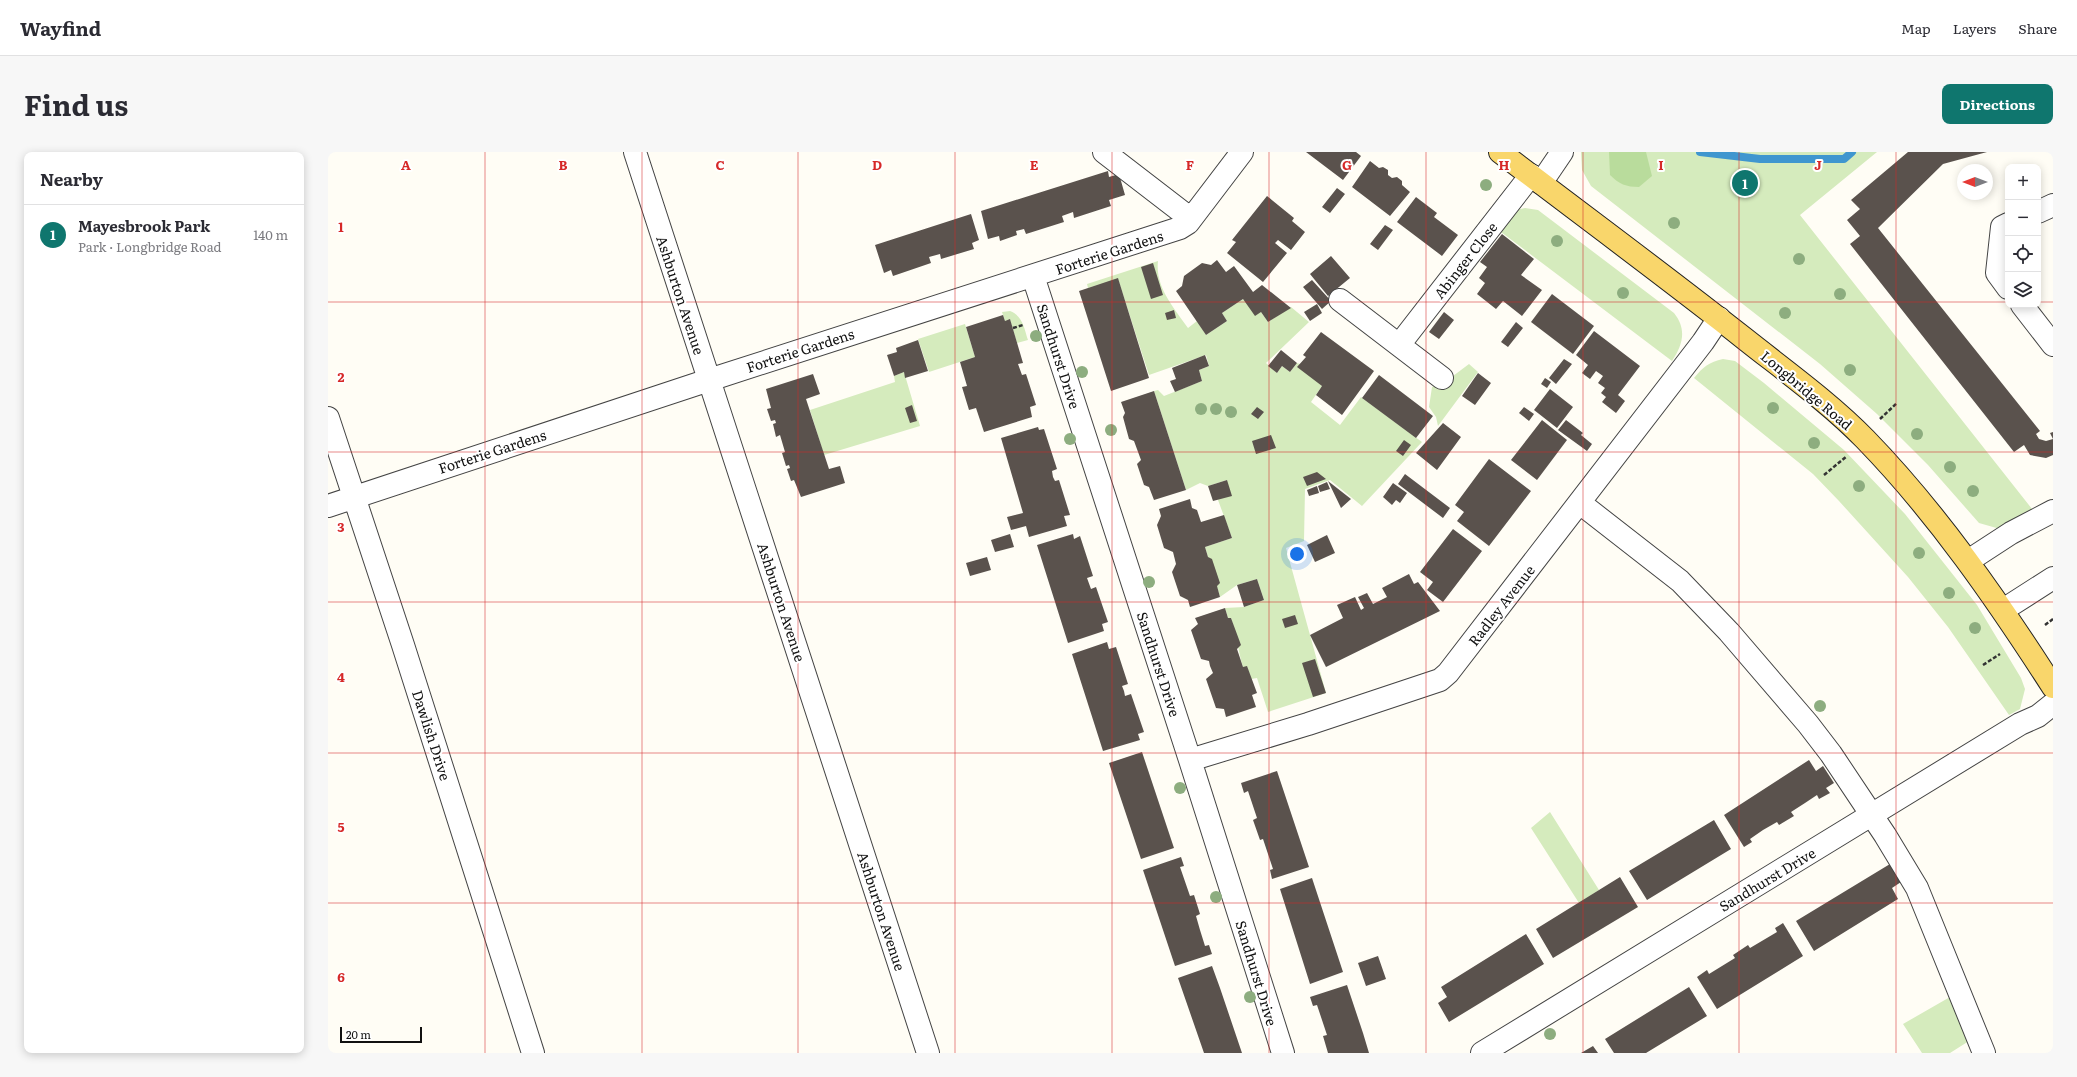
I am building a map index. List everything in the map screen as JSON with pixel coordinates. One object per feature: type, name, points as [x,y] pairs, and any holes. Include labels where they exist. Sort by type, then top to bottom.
[{"type":"main road","name":"Longbridge Road","points":[[1500,152],[1719,318],[1803,385],[1864,437],[1909,487],[1968,561],[2003,610],[2053,687]]},
{"type":"street","name":"Ashburton Avenue","points":[[635,152],[928,1053]]},
{"type":"street","points":[[1104,152],[1191,219]]},
{"type":"street","name":"Forterie Gardens","points":[[328,506],[709,380],[1170,232],[1180,228],[1191,219],[1242,152]]},
{"type":"street","name":"Abinger Close","points":[[1399,345],[1536,179],[1562,152]]},
{"type":"street","points":[[2041,211],[2053,205]]},
{"type":"street","points":[[2005,226],[2002,227],[1997,273],[2005,284]]},
{"type":"street","name":"Sandhurst Drive","points":[[1033,276],[1190,760],[1282,1053]]},
{"type":"street","points":[[1340,300],[1442,378]]},
{"type":"street","points":[[2024,308],[2053,345]]},
{"type":"street","name":"Radley Avenue","points":[[1190,760],[1308,724],[1440,680],[1448,673],[1580,503],[1703,342],[1719,318]]},
{"type":"street","name":"Dawlish Drive","points":[[328,418],[403,645],[532,1053]]},
{"type":"street","points":[[1580,503],[1680,581],[1730,632],[1808,724],[1831,754],[1885,835],[1917,888],[1984,1053]]},
{"type":"street","points":[[1968,561],[2011,533],[2051,516]]},
{"type":"street","points":[[2003,610],[2053,578]]},
{"type":"street","name":"Sandhurst Drive","points":[[1482,1053],[2020,724],[2038,716],[2053,704]]},
{"type":"path","points":[[1880,419],[1897,403]]},
{"type":"path","points":[[1824,475],[1842,461]]},
{"type":"path","points":[[2045,625],[2053,619]]},
{"type":"path","points":[[1983,664],[2000,654]]},
{"type":"green space","points":[[1581,152],[1877,152],[1800,215],[2036,514],[2000,529],[1979,523],[1928,465],[1877,414],[1820,364],[1591,186],[1582,170]]},
{"type":"green space","points":[[1609,152],[1646,152],[1652,176],[1639,187],[1626,186],[1616,181],[1610,175]]},
{"type":"green space","points":[[1525,208],[1538,210],[1674,313],[1681,325],[1682,337],[1679,349],[1672,361],[1497,229],[1516,210]]},
{"type":"green space","points":[[1158,261],[1159,280],[1162,288],[1188,328],[1197,321],[1206,335],[1227,321],[1222,313],[1243,299],[1261,312],[1268,322],[1291,307],[1309,322],[1266,363],[1277,373],[1282,366],[1290,372],[1297,363],[1300,364],[1322,386],[1311,402],[1340,425],[1361,397],[1422,442],[1362,506],[1330,480],[1305,489],[1304,541],[1286,548],[1326,693],[1268,712],[1257,678],[1251,679],[1247,667],[1243,667],[1233,624],[1231,618],[1228,618],[1225,608],[1244,607],[1264,600],[1257,579],[1237,585],[1220,597],[1205,547],[1232,538],[1218,500],[1227,480],[1208,486],[1200,483],[1186,490],[1154,391],[1158,390],[1164,396],[1202,381],[1199,370],[1209,366],[1206,355],[1149,375],[1118,279],[1088,288],[1087,284]]},
{"type":"green space","points":[[1010,311],[1020,319],[1028,340],[1017,343],[1010,320],[1005,321],[1002,312]]},
{"type":"green space","points":[[965,324],[975,357],[929,372],[918,339]]},
{"type":"green space","points":[[1723,359],[1735,361],[1764,383],[1844,450],[1905,514],[1977,605],[2021,678],[2025,689],[2020,709],[2009,715],[1948,627],[1908,577],[1813,474],[1694,378],[1707,366]]},
{"type":"green space","points":[[1469,364],[1478,372],[1438,426],[1436,417],[1429,407],[1432,387],[1449,379]]},
{"type":"green space","points":[[904,372],[920,426],[824,455],[810,410],[895,382],[894,376]]},
{"type":"green space","points":[[1550,812],[1599,890],[1579,903],[1531,828]]},
{"type":"green space","points":[[1950,997],[1969,1041],[1950,1053],[1922,1053],[1903,1024]]},
{"type":"building","points":[[1306,152],[1356,152],[1361,156],[1343,180]]},
{"type":"building","points":[[1908,152],[1987,152],[1943,164],[1878,228],[2040,431],[2036,434],[2039,439],[2046,441],[2053,439],[2053,455],[2046,458],[2030,455],[2024,445],[2014,452],[1850,244],[1860,236],[1847,220],[1860,209],[1851,200]]},
{"type":"building","points":[[1370,161],[1379,168],[1383,167],[1388,170],[1388,175],[1392,178],[1397,177],[1402,181],[1402,185],[1410,192],[1390,216],[1352,187]]},
{"type":"building","points":[[1108,171],[1109,177],[1119,174],[1125,195],[1109,200],[1111,206],[1074,218],[1073,212],[1062,216],[1064,222],[1026,234],[1024,229],[1016,231],[1017,235],[1000,241],[999,236],[988,239],[981,211]]},
{"type":"building","points":[[1337,188],[1345,194],[1330,213],[1322,207]]},
{"type":"building","points":[[1267,196],[1294,218],[1292,221],[1305,232],[1291,250],[1278,240],[1275,243],[1287,253],[1263,282],[1227,253],[1236,242],[1232,240]]},
{"type":"building","points":[[1416,197],[1437,213],[1434,217],[1458,235],[1442,256],[1397,222]]},
{"type":"building","points":[[971,214],[979,240],[972,243],[974,249],[941,259],[940,254],[929,257],[931,263],[893,276],[891,270],[884,273],[875,245]]},
{"type":"building","points":[[1385,225],[1393,230],[1378,250],[1370,244]]},
{"type":"building","points":[[1502,234],[1534,259],[1521,275],[1542,290],[1522,316],[1503,301],[1496,309],[1477,294],[1485,283],[1479,278],[1487,267],[1480,262]]},
{"type":"building","points":[[1331,256],[1350,278],[1328,296],[1310,274]]},
{"type":"building","points":[[1217,260],[1226,272],[1234,266],[1253,292],[1262,285],[1291,308],[1268,322],[1261,312],[1255,316],[1243,299],[1222,313],[1227,321],[1206,335],[1176,291],[1182,286],[1184,276],[1202,263],[1211,265]]},
{"type":"building","points":[[1153,263],[1163,295],[1151,299],[1141,267]]},
{"type":"building","points":[[1118,278],[1149,378],[1111,391],[1079,291]]},
{"type":"building","points":[[1312,280],[1331,301],[1322,309],[1303,287]]},
{"type":"building","points":[[1552,294],[1594,326],[1573,354],[1531,322]]},
{"type":"building","points":[[1317,304],[1322,313],[1310,321],[1304,312]]},
{"type":"building","points":[[1174,310],[1176,318],[1167,320],[1165,313]]},
{"type":"building","points":[[1444,312],[1454,320],[1439,339],[1429,332]]},
{"type":"building","points":[[1003,315],[1005,321],[1010,319],[1023,363],[1018,364],[1022,375],[1026,374],[1036,405],[1030,407],[1032,417],[984,432],[976,408],[969,410],[962,387],[967,386],[960,362],[975,357],[966,327]]},
{"type":"building","points":[[1516,322],[1523,328],[1508,347],[1501,342]]},
{"type":"building","points":[[1594,331],[1640,366],[1618,395],[1625,401],[1616,413],[1602,402],[1606,397],[1601,393],[1605,388],[1598,383],[1603,376],[1596,371],[1590,379],[1582,373],[1588,365],[1576,355]]},
{"type":"building","points":[[1321,332],[1374,371],[1342,415],[1316,395],[1322,386],[1297,367],[1306,357],[1303,355]]},
{"type":"building","points":[[918,340],[928,371],[905,378],[904,372],[894,376],[887,355],[897,352],[896,348]]},
{"type":"building","points":[[1281,350],[1297,363],[1290,372],[1282,366],[1277,373],[1268,366]]},
{"type":"building","points":[[1205,355],[1209,366],[1199,370],[1202,381],[1175,392],[1170,381],[1176,379],[1172,368]]},
{"type":"building","points":[[1564,359],[1572,364],[1556,384],[1549,378]]},
{"type":"building","points":[[1478,373],[1491,383],[1475,405],[1462,396]]},
{"type":"building","points":[[813,374],[820,394],[806,399],[829,469],[840,466],[845,483],[801,497],[794,480],[791,481],[787,469],[790,468],[789,465],[786,466],[782,453],[785,452],[780,435],[776,437],[773,424],[776,423],[775,420],[771,421],[767,409],[771,408],[766,389]]},
{"type":"building","points":[[1379,375],[1433,416],[1416,438],[1362,398]]},
{"type":"building","points":[[1545,378],[1551,382],[1547,388],[1541,384]]},
{"type":"building","points":[[1550,389],[1573,407],[1557,428],[1534,410]]},
{"type":"building","points":[[1154,391],[1186,490],[1154,500],[1149,487],[1144,485],[1137,464],[1141,460],[1134,441],[1129,439],[1123,417],[1125,413],[1121,402]]},
{"type":"building","points":[[912,405],[917,421],[910,423],[905,408]]},
{"type":"building","points":[[1257,407],[1264,412],[1258,419],[1251,414]]},
{"type":"building","points":[[1524,407],[1534,414],[1529,421],[1519,413]]},
{"type":"building","points":[[1542,420],[1567,440],[1537,480],[1511,460]]},
{"type":"building","points":[[1566,420],[1583,433],[1581,435],[1592,444],[1587,451],[1558,430]]},
{"type":"building","points":[[1443,423],[1461,437],[1437,470],[1416,453]]},
{"type":"building","points":[[1038,427],[1039,430],[1044,429],[1057,469],[1052,471],[1053,477],[1055,481],[1059,480],[1070,515],[1064,516],[1067,526],[1029,537],[1026,526],[1011,530],[1007,517],[1023,513],[1001,438]]},
{"type":"building","points":[[2053,432],[2053,439],[2050,433]]},
{"type":"building","points":[[1271,435],[1276,448],[1256,454],[1252,441]]},
{"type":"building","points":[[1404,440],[1411,445],[1403,456],[1396,451]]},
{"type":"building","points":[[1489,459],[1531,491],[1489,546],[1457,521],[1464,512],[1455,505]]},
{"type":"building","points":[[1317,472],[1326,479],[1307,486],[1303,477]]},
{"type":"building","points":[[1405,474],[1450,508],[1443,518],[1398,484]]},
{"type":"building","points":[[1227,480],[1232,496],[1213,501],[1208,486]]},
{"type":"building","points":[[1328,481],[1351,499],[1341,508]]},
{"type":"building","points":[[1327,482],[1330,489],[1320,492],[1318,486]]},
{"type":"building","points":[[1393,483],[1407,493],[1400,503],[1396,500],[1392,505],[1383,497]]},
{"type":"building","points":[[1317,486],[1319,493],[1309,496],[1307,490]]},
{"type":"building","points":[[1190,499],[1192,508],[1197,510],[1201,522],[1224,515],[1232,538],[1205,547],[1208,557],[1212,559],[1220,583],[1217,586],[1220,597],[1190,607],[1188,600],[1180,596],[1172,572],[1176,564],[1173,552],[1164,548],[1157,525],[1161,516],[1159,509]]},
{"type":"building","points":[[1453,529],[1482,551],[1443,602],[1427,590],[1433,582],[1420,572]]},
{"type":"building","points":[[1010,534],[1014,547],[995,552],[991,540]]},
{"type":"building","points":[[1073,534],[1074,539],[1080,536],[1093,576],[1087,578],[1091,589],[1096,587],[1108,622],[1102,624],[1104,631],[1068,643],[1037,545]]},
{"type":"building","points":[[1327,535],[1335,553],[1315,562],[1307,545]]},
{"type":"building","points":[[987,557],[991,570],[970,576],[966,563]]},
{"type":"building","points":[[1409,574],[1414,584],[1418,582],[1440,611],[1326,667],[1310,635],[1343,618],[1337,605],[1355,597],[1361,610],[1364,608],[1358,597],[1367,593],[1373,604],[1387,597],[1382,588]]},
{"type":"building","points":[[1257,579],[1264,600],[1244,607],[1237,585]]},
{"type":"building","points":[[1225,608],[1228,618],[1231,618],[1241,645],[1237,649],[1243,667],[1247,666],[1257,693],[1252,695],[1256,707],[1226,717],[1224,709],[1216,708],[1206,679],[1213,673],[1209,661],[1201,659],[1191,630],[1198,624],[1195,618]]},
{"type":"building","points":[[1295,615],[1298,624],[1285,628],[1282,619]]},
{"type":"building","points":[[1107,642],[1109,649],[1116,647],[1128,684],[1122,686],[1125,696],[1131,694],[1144,732],[1138,734],[1140,740],[1103,751],[1072,654]]},
{"type":"building","points":[[1315,659],[1326,693],[1313,697],[1302,663]]},
{"type":"building","points":[[1142,752],[1174,848],[1141,859],[1109,763]]},
{"type":"building","points":[[1809,760],[1816,771],[1823,766],[1834,783],[1826,788],[1830,793],[1819,799],[1817,795],[1791,812],[1794,816],[1779,825],[1777,822],[1763,830],[1750,839],[1752,842],[1744,847],[1724,815]]},
{"type":"building","points":[[1277,771],[1309,867],[1272,879],[1270,870],[1273,869],[1263,839],[1260,840],[1253,820],[1257,818],[1248,791],[1244,793],[1241,783]]},
{"type":"building","points":[[1714,820],[1731,849],[1647,900],[1629,871]]},
{"type":"building","points":[[1181,857],[1184,866],[1180,867],[1190,896],[1194,895],[1200,914],[1196,916],[1205,946],[1209,945],[1212,954],[1175,966],[1143,870]]},
{"type":"building","points":[[1890,864],[1901,882],[1892,888],[1898,899],[1814,951],[1796,921]]},
{"type":"building","points":[[1620,877],[1638,907],[1553,958],[1536,929]]},
{"type":"building","points":[[1312,878],[1343,972],[1310,984],[1280,889]]},
{"type":"building","points":[[1783,923],[1803,956],[1717,1009],[1697,977],[1707,970],[1709,974],[1735,958],[1733,955],[1748,945],[1750,948],[1777,932],[1775,928]]},
{"type":"building","points":[[1526,934],[1544,964],[1449,1022],[1438,1003],[1447,997],[1441,987]]},
{"type":"building","points":[[1378,956],[1386,979],[1366,986],[1358,963]]},
{"type":"building","points":[[1212,966],[1242,1053],[1204,1053],[1178,978]]},
{"type":"building","points":[[1347,985],[1369,1053],[1328,1053],[1323,1036],[1327,1035],[1317,1005],[1313,1006],[1310,997]]},
{"type":"building","points":[[1689,987],[1707,1016],[1646,1053],[1614,1053],[1605,1039]]},
{"type":"building","points":[[1593,1046],[1598,1053],[1581,1053]]},
{"type":"waterway","points":[[1700,152],[1760,159],[1844,159],[1852,152]]},
{"type":"place","name":"Mayesbrook Park","points":[[1745,183]]}]
